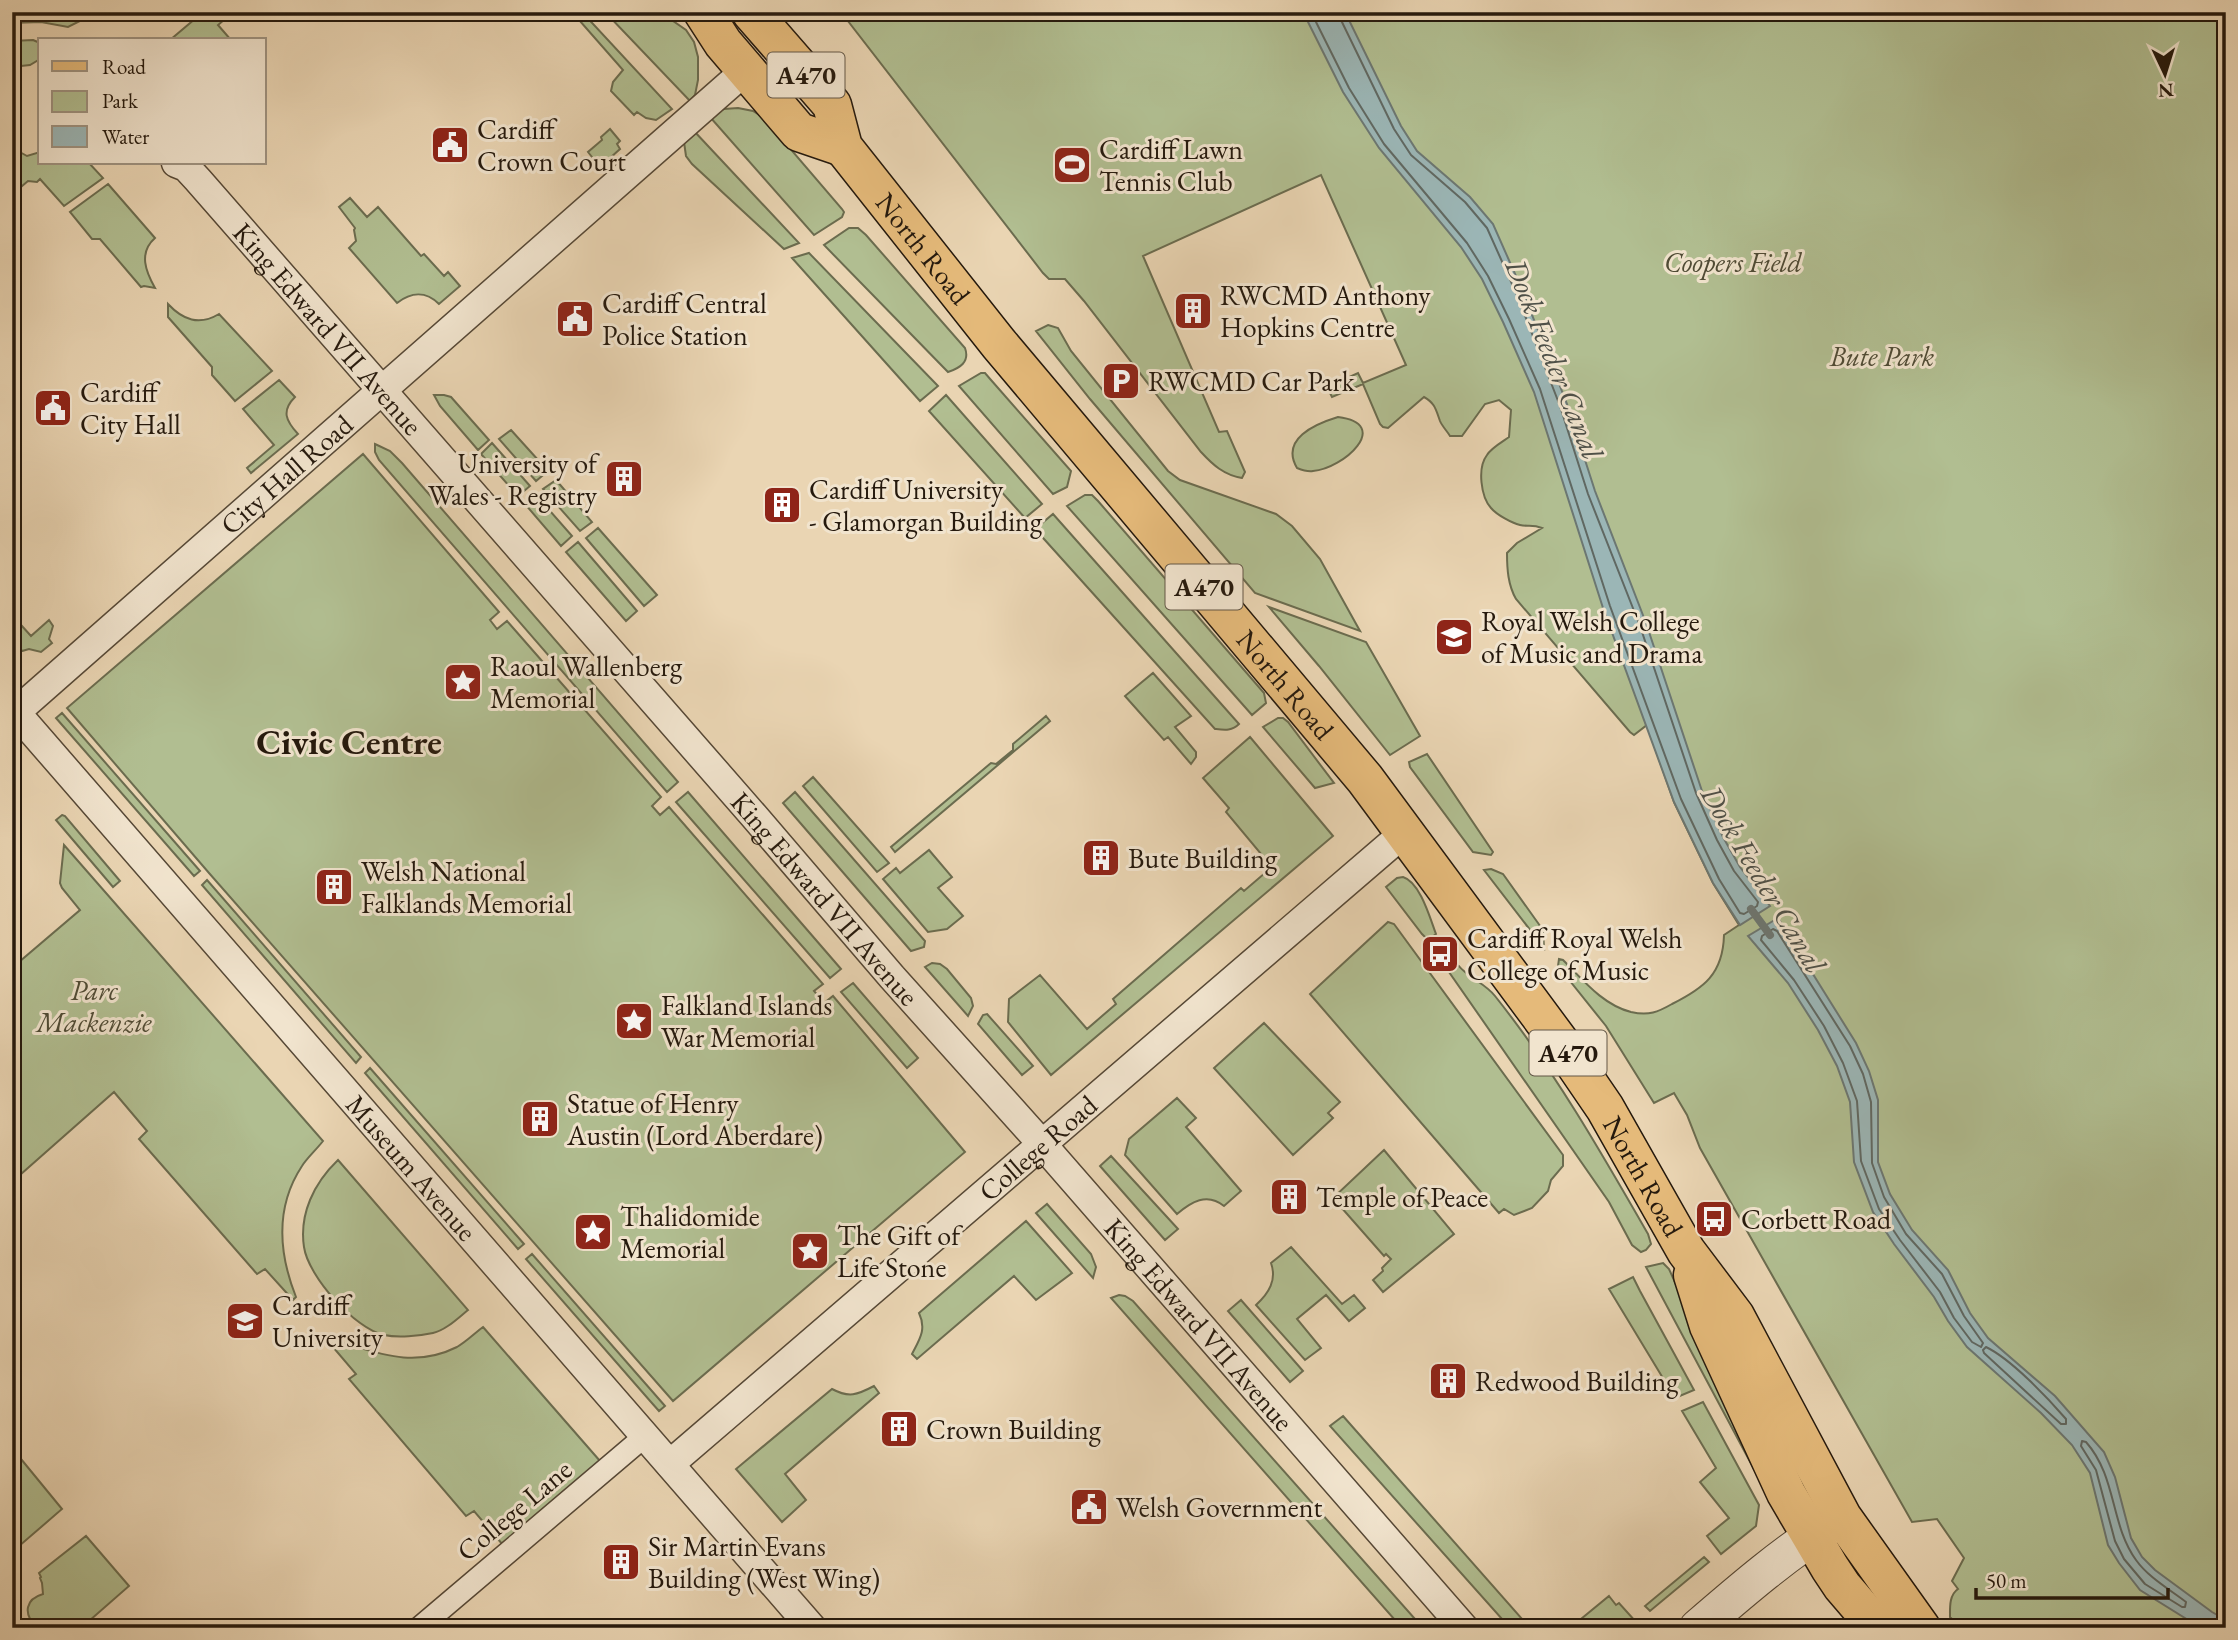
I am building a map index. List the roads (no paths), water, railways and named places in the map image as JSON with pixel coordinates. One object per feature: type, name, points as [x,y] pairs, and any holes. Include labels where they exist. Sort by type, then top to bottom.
[{"type":"main road","name":"A470","points":[[703,12],[723,43],[799,132],[843,147]]},
{"type":"main road","name":"North Road","points":[[751,12],[832,105],[843,147],[999,344],[1364,779],[1585,1077],[1686,1251],[1709,1326],[1786,1493],[1827,1526],[1921,1628]]},
{"type":"main road","name":"North Road","points":[[1827,1526],[1842,1586],[1878,1628]]},
{"type":"street","name":"City Hall Road","points":[[14,710],[746,69]]},
{"type":"street","name":"King Edward VII Avenue","points":[[183,164],[1464,1628]]},
{"type":"street","name":"Museum Avenue","points":[[14,710],[812,1628]]},
{"type":"street","name":"College Road","points":[[670,1464],[1405,832]]},
{"type":"street","name":"College Lane","points":[[419,1628],[645,1436]]},
{"type":"street","points":[[1698,1628],[1771,1566],[1827,1526]]},
{"type":"water","points":[[1303,12],[1345,12],[1401,126],[1417,151],[1470,197],[1493,224],[1567,404],[1595,491],[1646,623],[1702,791],[1740,867],[1770,906],[1740,925],[1713,883],[1674,802],[1603,608],[1534,392],[1503,322],[1482,279],[1461,247],[1379,148],[1343,92]]},
{"type":"water","points":[[1778,918],[1856,1043],[1869,1071],[1878,1100],[1878,1162],[1890,1194],[1912,1230],[1948,1270],[1970,1313],[1988,1338],[2055,1396],[2104,1452],[2115,1477],[2131,1538],[2142,1557],[2155,1570],[2226,1620],[2226,1628],[2201,1628],[2140,1590],[2108,1545],[2090,1473],[2072,1445],[2041,1413],[1967,1347],[1873,1212],[1854,1162],[1850,1102],[1837,1066],[1788,983],[1748,936]]},
{"type":"waterway","name":"Dock Feeder Canal","points":[[1751,909],[1770,935]]},
{"type":"place","name":"Cardiff Crown Court","points":[[450,145]]},
{"type":"place","name":"Cardiff Lawn Tennis Club","points":[[1072,165]]},
{"type":"place","name":"RWCMD Anthony Hopkins Centre","points":[[1193,311]]},
{"type":"place","name":"Cardiff Central Police Station","points":[[575,319]]},
{"type":"place","name":"RWCMD Car Park","points":[[1121,381]]},
{"type":"place","name":"Cardiff City Hall","points":[[53,408]]},
{"type":"place","name":"University of Wales - Registry","points":[[624,479]]},
{"type":"place","name":"Cardiff University - Glamorgan Building","points":[[782,505]]},
{"type":"place","name":"Royal Welsh College of Music and Drama","points":[[1454,637]]},
{"type":"place","name":"Raoul Wallenberg Memorial","points":[[463,682]]},
{"type":"place","name":"Bute Building","points":[[1101,858]]},
{"type":"place","name":"Welsh National Falklands Memorial","points":[[334,887]]},
{"type":"place","name":"Cardiff Royal Welsh College of Music","points":[[1440,954]]},
{"type":"place","name":"Falkland Islands War Memorial","points":[[634,1021]]},
{"type":"place","name":"Statue of Henry Austin (Lord Aberdare)","points":[[540,1119]]},
{"type":"place","name":"Temple of Peace","points":[[1289,1197]]},
{"type":"place","name":"Corbett Road","points":[[1714,1219]]},
{"type":"place","name":"Thalidomide Memorial","points":[[593,1232]]},
{"type":"place","name":"The Gift of Life Stone","points":[[810,1251]]},
{"type":"place","name":"Cardiff University","points":[[245,1321]]},
{"type":"place","name":"Redwood Building","points":[[1448,1381]]},
{"type":"place","name":"Crown Building","points":[[899,1429]]},
{"type":"place","name":"Welsh Government","points":[[1089,1507]]},
{"type":"place","name":"Sir Martin Evans Building (West Wing)","points":[[621,1562]]},
{"type":"district","name":"Civic Centre","points":[[349,742]]},
{"type":"park label","name":"Coopers Field","points":[[1733,262]]},
{"type":"park label","name":"Bute Park","points":[[1882,356]]},
{"type":"park label","name":"Parc Mackenzie","points":[[94,1006]]}]
